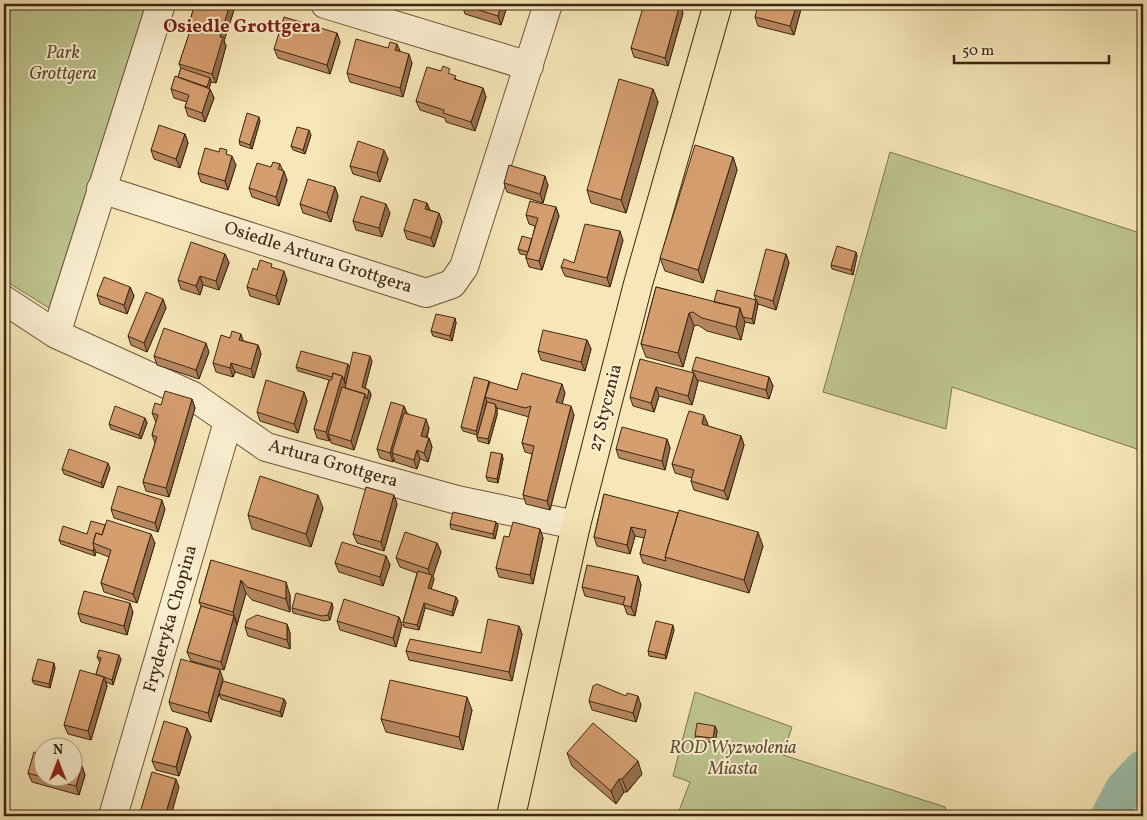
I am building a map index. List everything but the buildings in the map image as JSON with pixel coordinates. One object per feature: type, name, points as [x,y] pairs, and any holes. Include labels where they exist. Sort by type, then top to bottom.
[{"type":"main road","name":"27 Stycznia","points":[[510,816],[576,526],[638,284],[718,4]]},
{"type":"street","points":[[56,334],[161,4]]},
{"type":"street","points":[[325,4],[529,66]]},
{"type":"street","name":"Osiedle Artura Grottgera","points":[[101,189],[426,293],[452,284],[464,267],[548,4]]},
{"type":"street","name":"Artura Grottgera","points":[[4,300],[56,334],[193,396],[266,447],[457,500],[576,526]]},
{"type":"street","name":"Fryderyka Chopina","points":[[113,816],[228,422]]},
{"type":"green space","name":"Park Grottgera","points":[[4,4],[146,4],[49,308],[4,280]]},
{"type":"green space","points":[[890,152],[1143,234],[1143,451],[952,387],[946,429],[823,392]]},
{"type":"green space","name":"ROD Wyzwolenia Miasta","points":[[695,692],[792,727],[783,755],[945,807],[949,816],[677,816],[690,782],[673,776]]},
{"type":"waterway","points":[[1110,816],[1124,789],[1143,769]]},
{"type":"district","name":"Osiedle Grottgera","points":[[242,27]]}]
